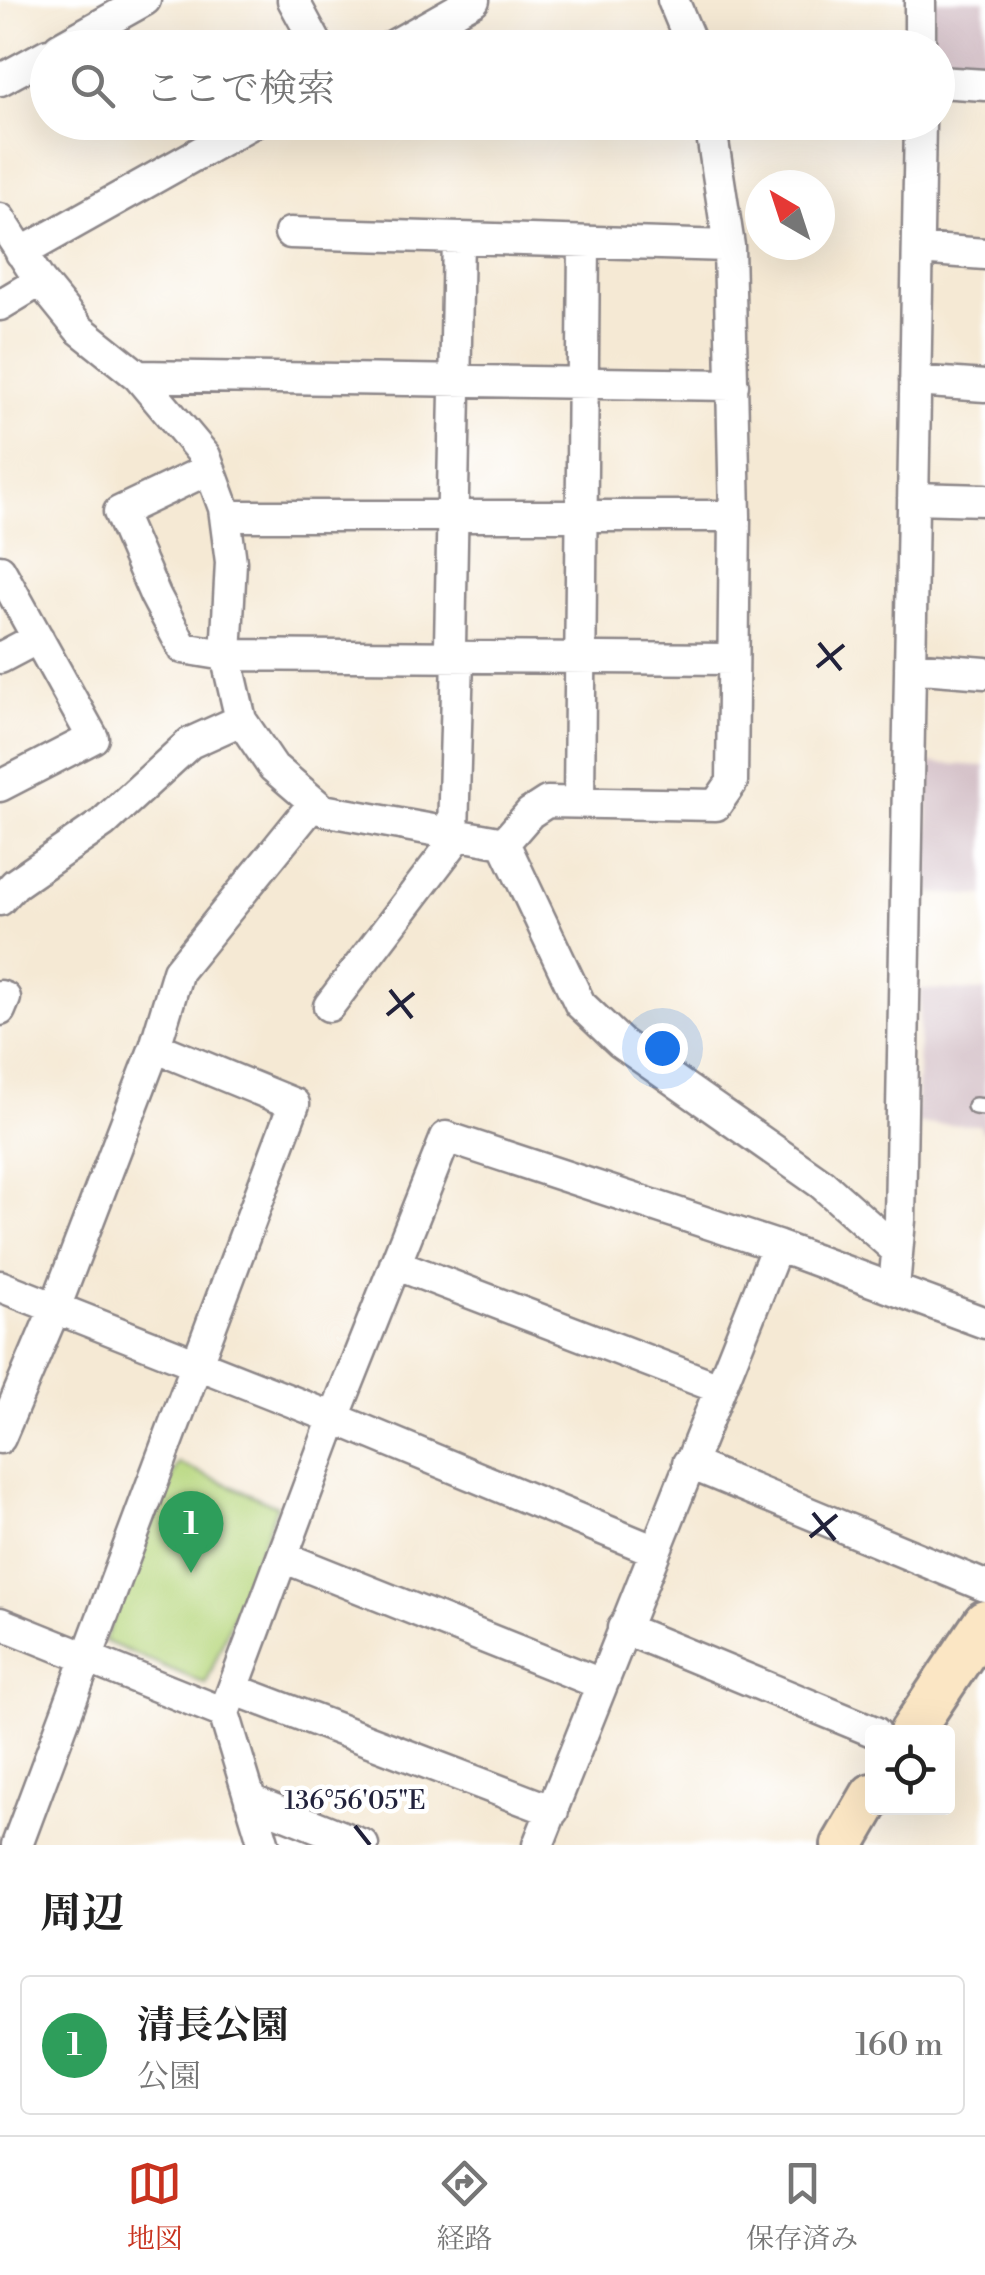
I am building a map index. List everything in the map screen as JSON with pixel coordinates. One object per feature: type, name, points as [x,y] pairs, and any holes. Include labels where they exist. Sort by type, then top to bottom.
[{"type":"street","points":[[91,30],[145,0]]},
{"type":"street","points":[[292,0],[309,30]]},
{"type":"street","points":[[420,30],[474,0]]},
{"type":"street","points":[[673,0],[686,30]]},
{"type":"street","points":[[920,0],[920,30]]},
{"type":"street","points":[[0,80],[30,64]]},
{"type":"street","points":[[955,83],[985,84]]},
{"type":"street","points":[[21,252],[222,140]]},
{"type":"street","points":[[504,843],[530,813],[547,802],[716,804],[732,782],[733,385],[728,246],[713,140]]},
{"type":"street","points":[[894,1288],[900,1220],[920,140]]},
{"type":"street","points":[[0,219],[40,282],[79,329],[138,376],[205,456],[225,516],[232,562],[226,655],[241,720],[272,767],[323,810],[504,843]]},
{"type":"street","points":[[290,234],[728,246]]},
{"type":"street","points":[[330,1006],[456,834],[458,657],[450,646],[458,238]]},
{"type":"street","points":[[579,802],[584,242]]},
{"type":"street","points":[[918,249],[985,254]]},
{"type":"street","points":[[0,305],[40,282]]},
{"type":"street","points":[[138,376],[733,385]]},
{"type":"street","points":[[915,381],[985,386]]},
{"type":"street","points":[[210,468],[119,512],[183,648],[226,655],[733,659]]},
{"type":"street","points":[[913,498],[985,500]]},
{"type":"street","points":[[225,516],[735,516]]},
{"type":"street","points":[[0,570],[93,738],[0,786]]},
{"type":"street","points":[[0,658],[38,638]]},
{"type":"street","points":[[910,667],[985,674]]},
{"type":"street","points":[[0,900],[15,884],[103,824],[190,743],[241,720]]},
{"type":"street","points":[[0,1438],[55,1308],[154,1047],[178,970],[314,803]]},
{"type":"street","points":[[504,843],[580,1004],[620,1043],[822,1184],[895,1249]]},
{"type":"street","points":[[0,996],[5,998],[0,1010]]},
{"type":"street","points":[[17,1845],[294,1104],[154,1047]]},
{"type":"street","points":[[264,1845],[229,1701],[334,1418],[446,1137],[777,1246],[985,1323]]},
{"type":"street","points":[[539,1845],[777,1246]]},
{"type":"street","points":[[395,1264],[719,1388]]},
{"type":"street","points":[[0,1286],[653,1550]]},
{"type":"street","points":[[688,1463],[985,1586]]},
{"type":"street","points":[[283,1556],[601,1684]]},
{"type":"street","points":[[916,1725],[985,1622]]},
{"type":"street","points":[[0,1623],[87,1658],[229,1701],[552,1811]]},
{"type":"street","points":[[623,1628],[865,1727]]},
{"type":"street","points":[[250,1800],[363,1845]]},
{"type":"street","points":[[843,1845],[865,1807]]},
{"type":"shaded area","points":[[932,0],[985,0],[985,73],[955,73],[955,30],[931,30]]},
{"type":"shaded area","points":[[929,763],[985,766],[985,896],[927,893]]},
{"type":"shaded area","points":[[921,989],[985,991],[985,1136],[979,1125],[916,1124]]},
{"type":"green space","points":[[178,1463],[277,1506],[206,1684],[104,1641]]},
{"type":"place","name":"清長公園","points":[[191,1573]]}]
